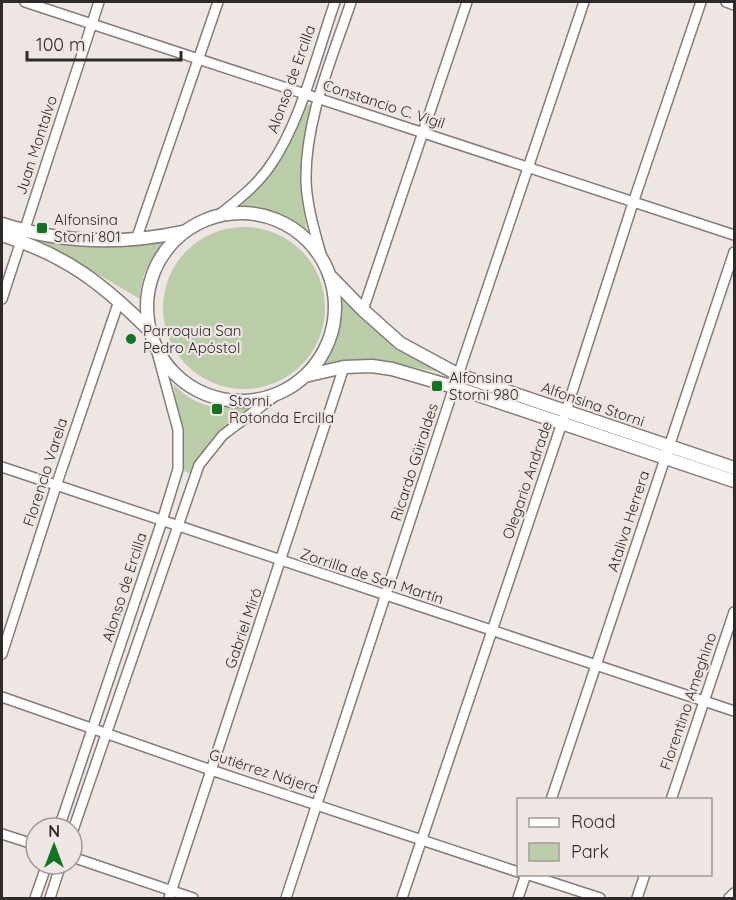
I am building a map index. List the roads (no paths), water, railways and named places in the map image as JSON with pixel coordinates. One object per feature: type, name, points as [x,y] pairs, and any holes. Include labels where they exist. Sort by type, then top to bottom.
[{"type":"street","name":"Constancio C. Vigil","points":[[25,2],[735,235]]},
{"type":"street","name":"Juan Montalvo","points":[[2,299],[99,2]]},
{"type":"street","points":[[136,240],[218,2]]},
{"type":"street","name":"Alonso de Ercilla","points":[[220,214],[248,192],[270,166],[289,135],[335,2]]},
{"type":"street","name":"Alonso de Ercilla","points":[[322,258],[310,213],[306,181],[311,131],[319,99],[351,2]]},
{"type":"street","points":[[363,310],[467,2]]},
{"type":"street","name":"Ricardo Güiraldes","points":[[286,898],[454,387],[584,2]]},
{"type":"street","name":"Olegario Andrade","points":[[402,898],[701,2]]},
{"type":"street","points":[[726,2],[735,5]]},
{"type":"street","points":[[250,213],[278,220],[303,235],[322,258],[331,278],[336,299],[332,331],[319,360],[305,376],[279,393],[256,400],[233,401],[210,396],[189,386],[171,371],[157,352],[148,329],[147,295],[153,271],[165,249],[183,232],[201,221],[220,214],[250,213]]},
{"type":"street","points":[[2,224],[82,271],[119,301],[148,329]]},
{"type":"street","points":[[2,235],[50,236],[91,241],[136,240],[183,232]]},
{"type":"street","name":"Ataliva Herrera","points":[[552,798],[735,252]]},
{"type":"street","name":"Alfonsina Storni","points":[[331,278],[400,343],[459,375],[665,458],[735,481]]},
{"type":"street","name":"Florencio Varela","points":[[2,654],[119,301]]},
{"type":"street","name":"Alonso de Ercilla","points":[[63,816],[178,469],[179,445],[175,415],[157,352]]},
{"type":"street","name":"Alfonsina Storni","points":[[305,376],[344,366],[392,369],[669,446],[735,468]]},
{"type":"street","name":"Gabriel Miró","points":[[170,895],[344,366]]},
{"type":"street","name":"Alonso de Ercilla","points":[[77,816],[199,465],[224,435],[279,393]]},
{"type":"street","name":"Zorrilla de San Martín","points":[[2,467],[281,562],[735,711]]},
{"type":"street","name":"Florentino Ameghino","points":[[672,798],[735,612]]},
{"type":"street","name":"Gutiérrez Nájera","points":[[2,697],[212,770],[517,871]]},
{"type":"street","points":[[2,834],[24,841]]},
{"type":"street","points":[[84,862],[170,895],[193,898]]},
{"type":"street","points":[[35,898],[43,876]]},
{"type":"street","points":[[50,898],[57,876]]},
{"type":"street","points":[[518,898],[525,876]]},
{"type":"street","points":[[532,876],[600,898]]},
{"type":"street","points":[[637,898],[644,876]]},
{"type":"street","points":[[729,898],[735,893]]},
{"type":"place","name":"Alfonsina Storni 801","points":[[42,228]]},
{"type":"place","name":"Parroquia San Pedro Apóstol","points":[[131,339]]},
{"type":"place","name":"Alfonsina Storni 980","points":[[437,386]]},
{"type":"place","name":"Storni. Rotonda Ercilla","points":[[217,409]]}]
